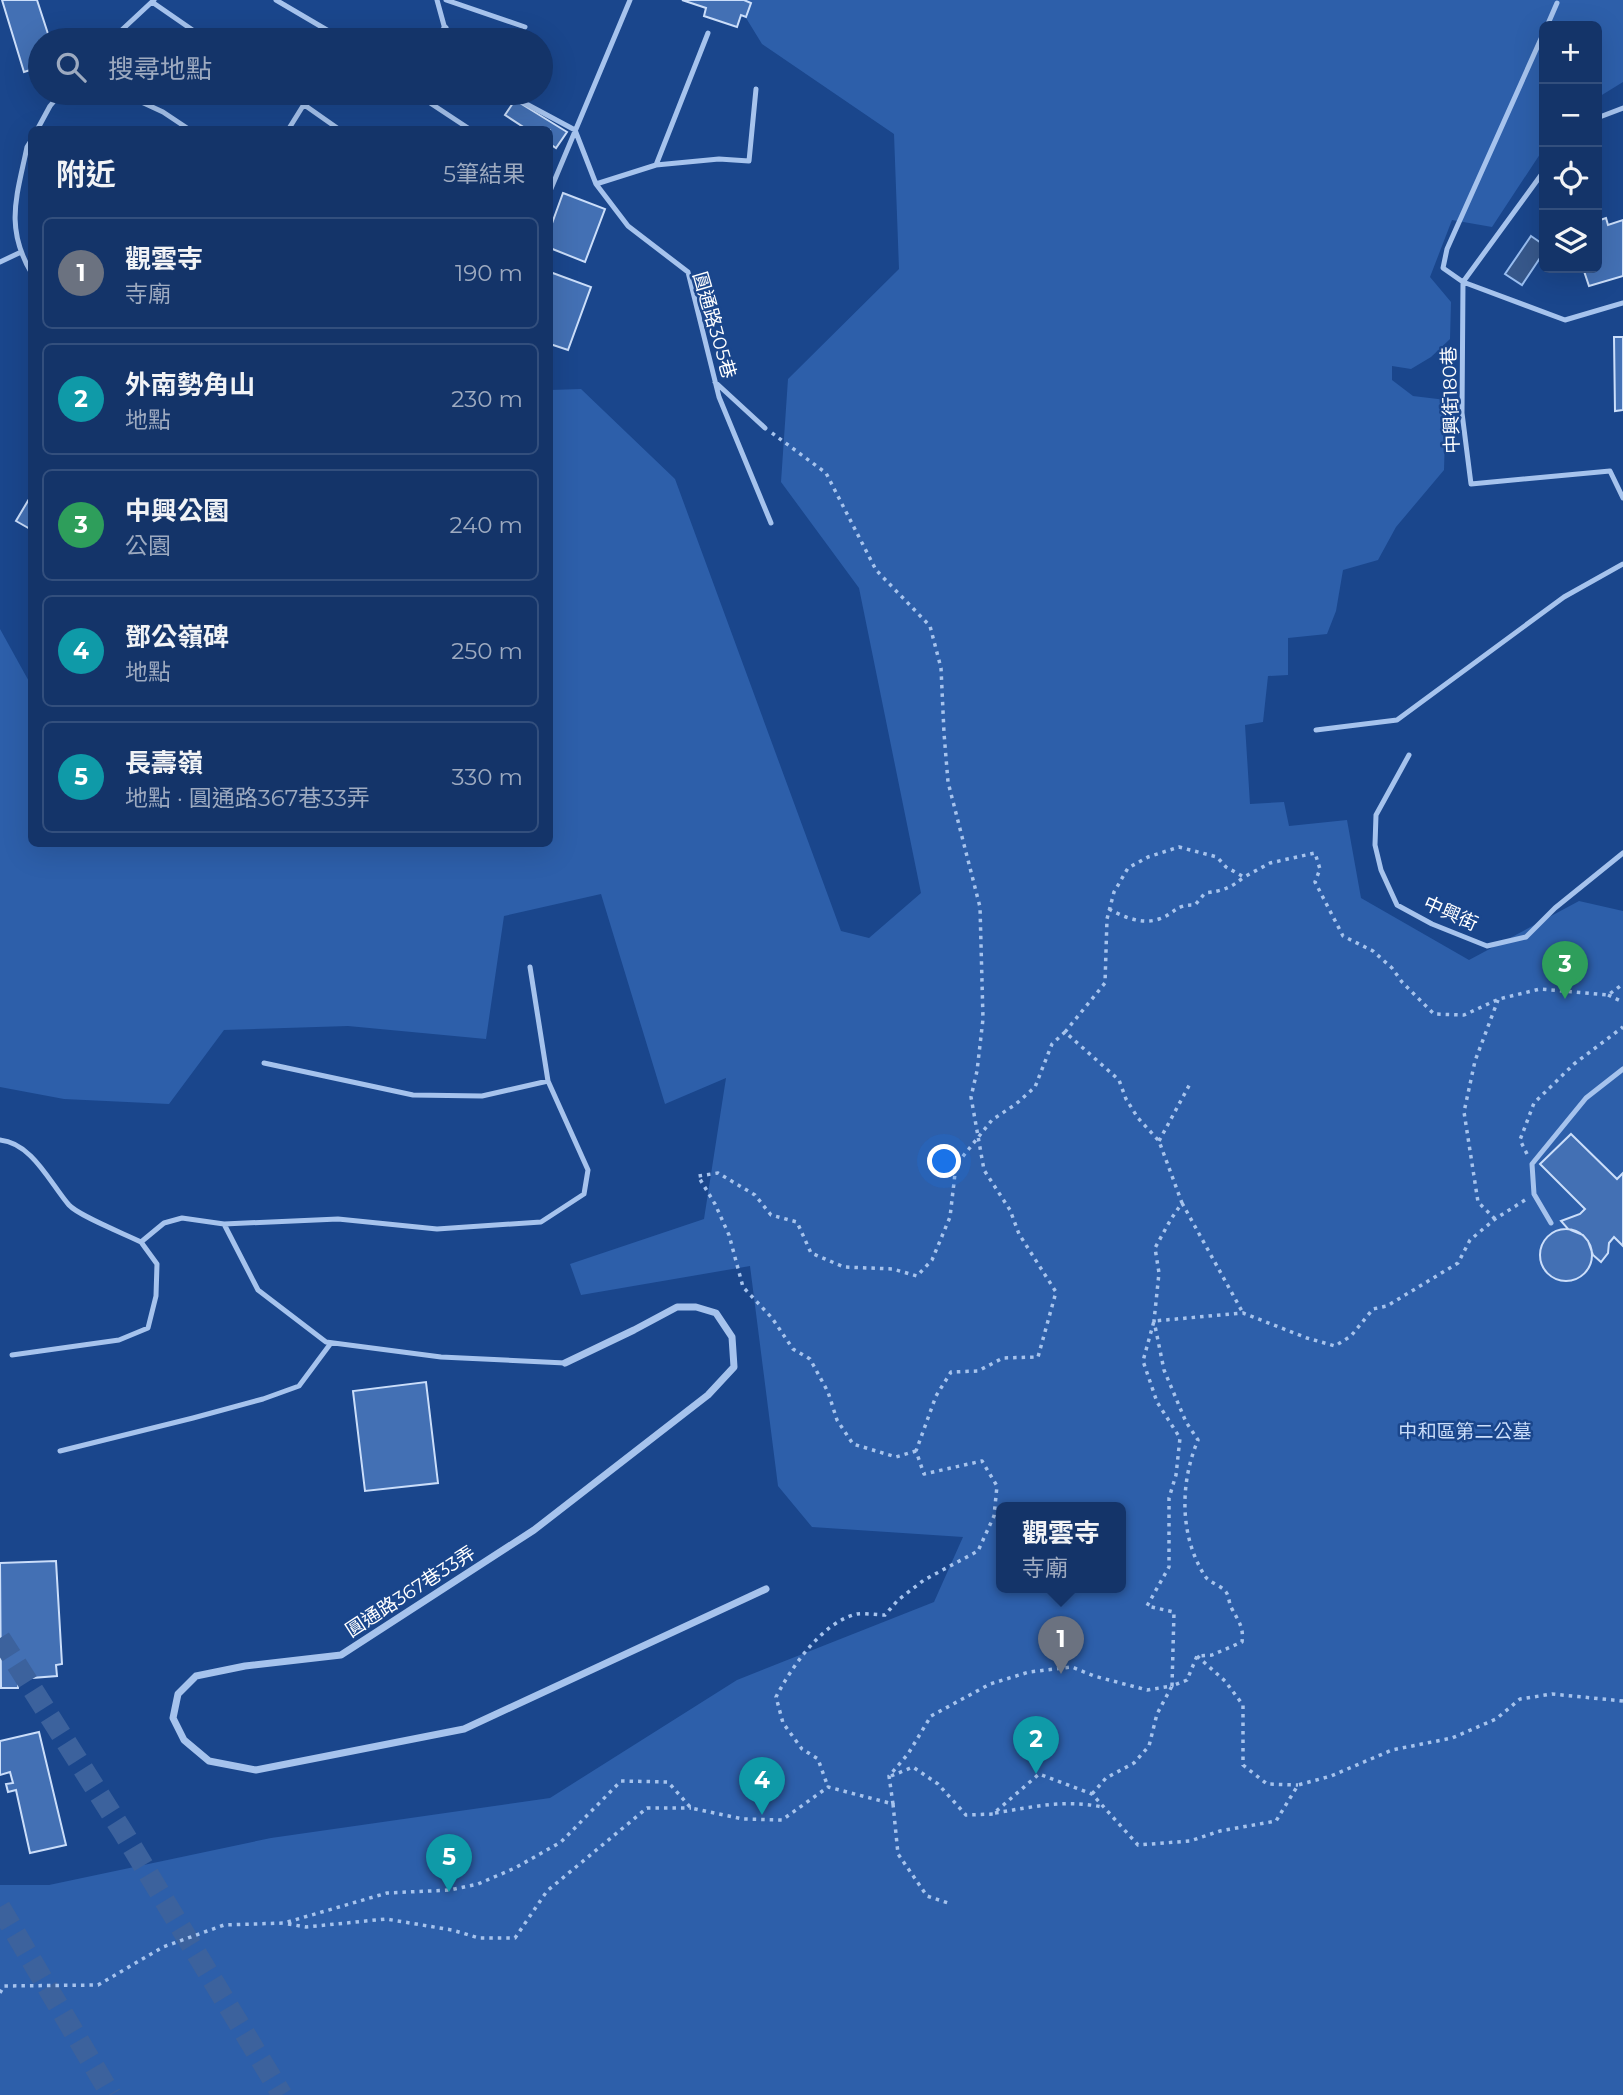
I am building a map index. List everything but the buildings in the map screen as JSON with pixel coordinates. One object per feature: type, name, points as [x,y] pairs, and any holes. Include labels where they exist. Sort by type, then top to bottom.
[{"type":"street","name":"圓通路367巷33弄","points":[[565,1363],[677,1307],[696,1307],[716,1313],[732,1337],[734,1367],[708,1395],[534,1530],[341,1655],[245,1666],[196,1676],[178,1694],[173,1718],[184,1740],[209,1761],[256,1770],[464,1729],[766,1589]]},
{"type":"lane","points":[[276,0],[324,28]]},
{"type":"lane","points":[[438,0],[445,28]]},
{"type":"lane","points":[[446,0],[525,27]]},
{"type":"lane","points":[[553,184],[630,0]]},
{"type":"lane","points":[[124,28],[153,1],[190,28]]},
{"type":"lane","points":[[1549,21],[1557,3]]},
{"type":"lane","points":[[656,165],[708,33]]},
{"type":"lane","points":[[1539,43],[1447,249],[1443,268],[1463,282],[1565,320],[1623,303]]},
{"type":"lane","points":[[596,184],[656,165],[719,159],[749,161],[756,89]]},
{"type":"lane","points":[[39,126],[51,105]]},
{"type":"lane","points":[[148,105],[184,126]]},
{"type":"lane","points":[[290,126],[302,105]]},
{"type":"lane","points":[[304,105],[334,126]]},
{"type":"lane","points":[[433,105],[465,126]]},
{"type":"lane","points":[[528,105],[575,130]]},
{"type":"lane","points":[[1602,116],[1623,108]]},
{"type":"lane","name":"圓通路305巷","points":[[575,130],[596,184],[628,226],[688,272],[719,397],[771,523]]},
{"type":"lane","points":[[28,145],[13,214],[19,253],[28,268]]},
{"type":"lane","points":[[1463,282],[1539,178]]},
{"type":"lane","points":[[0,262],[19,253]]},
{"type":"lane","name":"中興街180巷","points":[[1463,282],[1462,413],[1471,484],[1610,471],[1623,498]]},
{"type":"lane","points":[[715,382],[765,428]]},
{"type":"lane","points":[[1316,730],[1397,720],[1564,597],[1623,564]]},
{"type":"lane","name":"中興街","points":[[1409,755],[1376,815],[1375,845],[1381,870],[1397,905],[1432,924],[1487,947],[1526,937],[1555,908],[1623,853]]},
{"type":"lane","points":[[141,1242],[164,1223],[183,1218],[223,1224],[338,1219],[437,1229],[541,1222],[584,1194],[588,1170],[548,1081],[530,967]]},
{"type":"lane","points":[[264,1063],[413,1095],[482,1096],[548,1081]]},
{"type":"lane","points":[[1551,1223],[1534,1194],[1532,1164],[1586,1098],[1623,1069]]},
{"type":"lane","points":[[0,1140],[8,1141],[36,1159],[71,1208],[141,1242],[157,1264],[156,1296],[148,1328],[118,1340],[12,1355]]},
{"type":"lane","name":"圓通路367巷33弄","points":[[223,1224],[258,1290],[326,1342],[441,1357],[565,1363]]},
{"type":"lane","points":[[60,1451],[263,1399],[299,1386],[331,1343]]},
{"type":"path","points":[[765,428],[826,473],[876,570],[930,626],[942,668],[943,733],[948,782],[981,907],[983,1019],[971,1097],[978,1139],[984,1170],[1010,1210],[1019,1234],[1056,1292],[1038,1357],[1003,1358],[978,1371],[951,1372],[936,1396],[916,1451],[924,1475],[982,1461],[997,1486],[994,1516],[978,1551],[924,1580],[898,1600],[885,1615],[857,1614],[827,1630],[791,1668],[776,1697],[783,1723],[802,1749],[818,1759],[828,1787]]},
{"type":"path","points":[[916,1451],[896,1457],[853,1444],[837,1420],[828,1392],[810,1359],[793,1349],[772,1318],[743,1287],[729,1235],[698,1176],[718,1173],[755,1195],[771,1215],[797,1222],[810,1253],[844,1267],[893,1269],[918,1276],[932,1260],[950,1217],[956,1165],[992,1119],[1016,1104],[1035,1087],[1052,1044],[1105,983],[1107,919],[1114,892],[1128,868],[1149,857],[1179,847],[1217,857],[1226,867],[1244,877]]},
{"type":"path","points":[[1109,909],[1131,919],[1158,920],[1182,905],[1195,905],[1205,893],[1233,887],[1244,877],[1270,863],[1315,853],[1320,869],[1315,882],[1343,936],[1373,951],[1434,1014],[1464,1015],[1499,999],[1540,989],[1608,995],[1623,1002]]},
{"type":"path","points":[[1608,995],[1623,984]]},
{"type":"path","points":[[1495,1219],[1478,1202],[1464,1112],[1475,1061],[1499,999]]},
{"type":"path","points":[[1532,1164],[1520,1140],[1534,1103],[1574,1064],[1623,1027]]},
{"type":"path","points":[[1065,1032],[1119,1080],[1126,1100],[1159,1141],[1182,1203],[1243,1314]]},
{"type":"path","points":[[1159,1141],[1191,1082]]},
{"type":"path","points":[[1154,1321],[1243,1314],[1335,1346],[1351,1336],[1373,1309],[1387,1306],[1458,1263],[1470,1240],[1495,1219],[1534,1194]]},
{"type":"path","points":[[1092,1794],[1105,1778],[1133,1763],[1149,1745],[1157,1714],[1172,1686],[1174,1612],[1147,1606],[1169,1567],[1169,1498],[1176,1475],[1180,1438],[1157,1402],[1143,1361],[1154,1321],[1159,1273],[1155,1248],[1182,1203]]},
{"type":"path","points":[[1154,1321],[1164,1370],[1186,1422],[1198,1440],[1185,1486],[1189,1538],[1206,1579],[1226,1591],[1231,1607],[1244,1628],[1242,1642],[1212,1655],[1197,1656]]},
{"type":"path","points":[[951,1904],[927,1896],[898,1854],[889,1776],[908,1754],[931,1716],[990,1684],[1029,1672],[1072,1667],[1094,1676],[1147,1690],[1172,1686],[1187,1681],[1197,1656]]},
{"type":"path","points":[[1197,1656],[1225,1681],[1243,1705],[1243,1765],[1267,1784],[1298,1786],[1331,1776],[1391,1750],[1452,1738],[1496,1718],[1520,1699],[1552,1694],[1623,1701]]},
{"type":"path","points":[[889,1776],[913,1767],[938,1784],[965,1815],[993,1814],[1048,1804],[1079,1802],[1104,1807]]},
{"type":"path","points":[[993,1814],[1039,1774],[1092,1794],[1138,1845],[1191,1841],[1220,1831],[1276,1821],[1298,1786]]},
{"type":"path","points":[[284,1923],[387,1892],[450,1890],[478,1884],[515,1868],[561,1842],[621,1781],[668,1782],[691,1808]]},
{"type":"path","points":[[828,1787],[893,1804]]},
{"type":"path","points":[[0,1993],[4,1986],[98,1985],[163,1947],[224,1925],[284,1923],[306,1927],[386,1919],[452,1930],[479,1938],[514,1938],[547,1891],[647,1808],[691,1808],[743,1819],[782,1820],[828,1787]]},
{"type":"green space","name":"中和區第二公墓","points":[[735,0],[1623,0],[1623,82],[1602,95],[1602,21],[1539,21],[1539,156],[1492,227],[1452,220],[1430,277],[1451,302],[1450,339],[1431,357],[1411,369],[1392,366],[1392,380],[1413,396],[1446,400],[1444,470],[1396,527],[1378,560],[1343,570],[1336,611],[1327,634],[1288,638],[1288,675],[1268,676],[1263,722],[1245,725],[1250,804],[1284,802],[1289,826],[1347,820],[1361,898],[1469,960],[1579,901],[1623,911],[1623,2095],[0,2095],[0,1885],[49,1885],[271,1838],[550,1798],[737,1680],[934,1602],[963,1537],[812,1527],[778,1486],[750,1266],[581,1295],[570,1264],[704,1219],[726,1078],[665,1104],[601,894],[504,916],[486,1039],[348,1026],[224,1030],[169,1104],[64,1099],[0,1087],[0,629],[28,680],[28,847],[553,847],[553,390],[581,389],[675,479],[841,931],[869,938],[921,893],[859,588],[781,482],[788,379],[899,269],[894,134],[762,44]]},
{"type":"shaded area","points":[[1531,236],[1539,242],[1539,260],[1522,285],[1505,274]]},
{"type":"tunnel","points":[[0,1638],[123,1832],[282,2095]]},
{"type":"tunnel","points":[[0,1907],[111,2095]]},
{"type":"place","name":"中興公園","points":[[1565,999]]},
{"type":"place","name":"觀雲寺","points":[[1061,1674]]},
{"type":"place","name":"外南勢角山","points":[[1036,1774]]},
{"type":"place","name":"鄧公嶺碑","points":[[762,1815]]},
{"type":"place","name":"長壽嶺","points":[[449,1892]]}]
